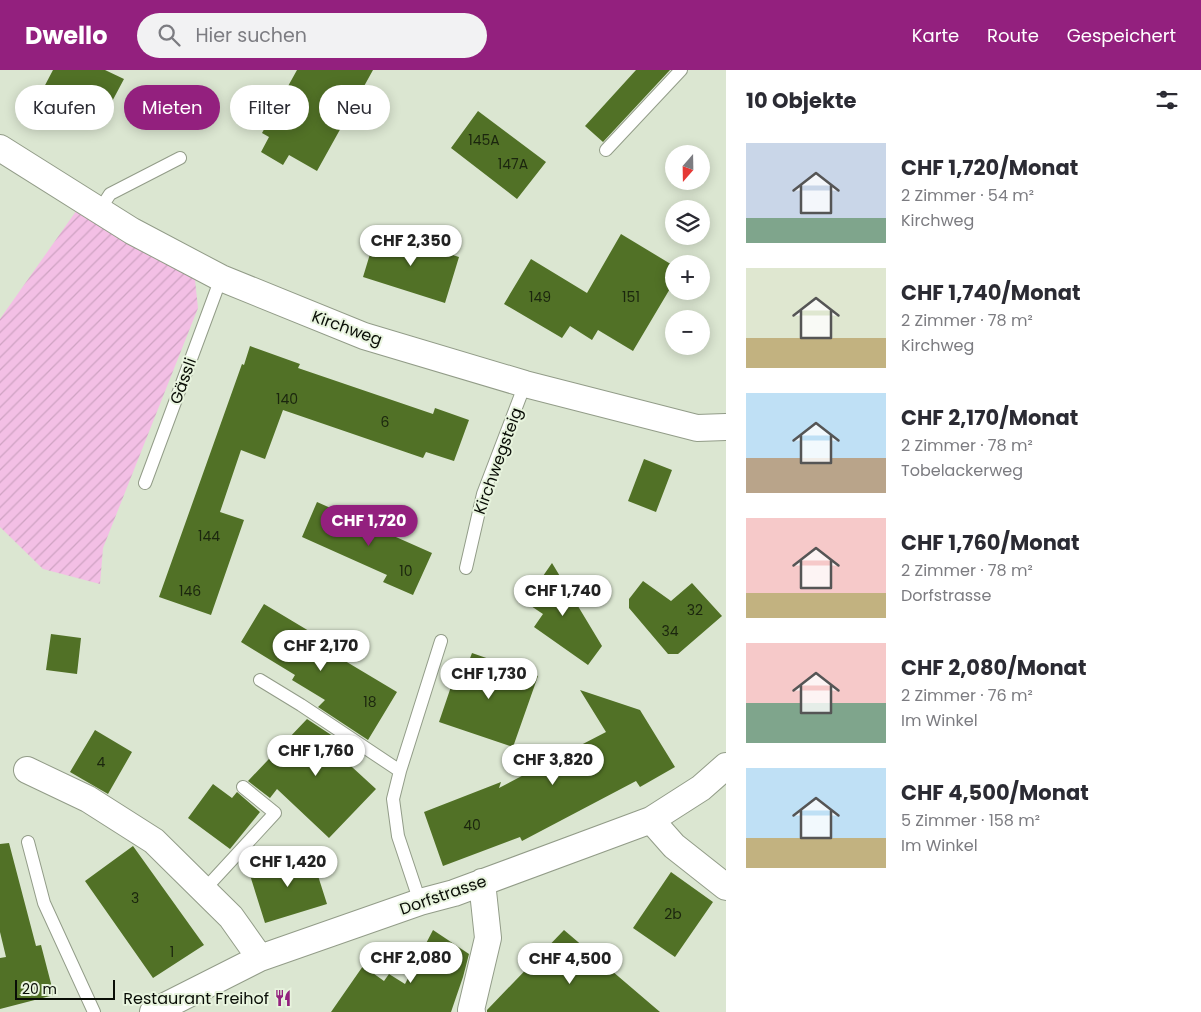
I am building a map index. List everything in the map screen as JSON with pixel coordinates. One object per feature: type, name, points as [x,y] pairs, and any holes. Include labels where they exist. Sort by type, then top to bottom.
[{"type":"street","name":"Kirchweg","points":[[0,148],[132,231],[221,278],[364,336],[525,384],[697,428],[726,428]]},
{"type":"street","name":"Dorfstrasse","points":[[153,1012],[183,1005],[260,958],[420,902],[454,893],[651,820],[702,788],[726,766]]},
{"type":"street","points":[[27,770],[88,799],[154,841],[231,917],[260,958]]},
{"type":"street","points":[[651,820],[674,846],[726,887]]},
{"type":"street","points":[[472,1012],[488,938],[482,882]]},
{"type":"lane","points":[[606,150],[681,70]]},
{"type":"lane","points":[[99,211],[110,194],[180,158]]},
{"type":"lane","name":"Gässli","points":[[145,483],[221,278]]},
{"type":"lane","name":"Kirchwegsteig","points":[[466,568],[483,494],[525,384]]},
{"type":"lane","points":[[420,902],[398,836],[393,799],[441,641]]},
{"type":"lane","points":[[260,680],[301,705],[400,772]]},
{"type":"lane","points":[[204,890],[275,813],[243,787]]},
{"type":"lane","points":[[28,842],[44,904],[94,1012]]},
{"type":"shaded area","points":[[79,207],[195,280],[198,308],[103,548],[100,584],[43,569],[0,527],[0,319]]},
{"type":"building","points":[[53,70],[105,70],[124,79],[114,98],[114,85],[45,85]]},
{"type":"building","points":[[297,70],[373,70],[365,85],[319,85],[319,130],[340,130],[317,171],[289,155],[283,165],[261,152],[269,137],[262,133],[264,130],[309,130],[309,85],[289,85]]},
{"type":"building","points":[[636,70],[670,70],[603,142],[585,126]]},
{"type":"building","points":[[478,111],[546,162],[517,199],[451,148]]},
{"type":"building","points":[[377,231],[459,257],[445,303],[363,277]]},
{"type":"building","points":[[621,234],[665,261],[665,297],[633,351],[598,330],[592,340],[570,326],[562,338],[504,304],[531,259],[587,293]]},
{"type":"building","points":[[250,346],[300,364],[298,368],[433,414],[435,408],[469,420],[454,461],[426,452],[423,458],[283,410],[265,459],[241,450],[220,512],[244,520],[211,615],[159,597]]},
{"type":"building","points":[[644,459],[672,470],[656,512],[628,501]]},
{"type":"building","points":[[317,502],[432,553],[413,595],[383,582],[387,575],[302,537]]},
{"type":"building","points":[[552,563],[602,646],[588,665],[534,627],[543,614],[525,602]]},
{"type":"building","points":[[643,581],[671,601],[692,583],[722,616],[678,654],[668,654],[629,608],[629,599]]},
{"type":"building","points":[[264,604],[319,637],[315,643],[397,692],[368,740],[318,707],[325,700],[292,680],[295,675],[241,642]]},
{"type":"building","points":[[51,634],[81,638],[77,674],[46,670]]},
{"type":"building","points":[[472,653],[538,676],[513,747],[439,722],[457,669],[466,669]]},
{"type":"building","points":[[580,690],[640,710],[675,767],[640,787],[636,781],[522,841],[520,837],[443,866],[424,812],[501,782],[499,788],[537,768],[555,761],[552,760],[606,732]]},
{"type":"building","points":[[307,719],[360,754],[352,767],[376,789],[329,838],[277,789],[270,798],[248,781]]},
{"type":"building","points":[[95,730],[132,752],[108,794],[70,772]]},
{"type":"building","points":[[213,784],[232,798],[237,792],[260,812],[230,849],[188,818]]},
{"type":"building","points":[[9,843],[36,946],[41,945],[54,995],[0,1009],[0,958],[6,957],[0,932],[0,844]]},
{"type":"building","points":[[133,846],[204,945],[153,978],[85,881]]},
{"type":"building","points":[[317,851],[312,857],[327,904],[265,923],[249,872]]},
{"type":"building","points":[[671,872],[713,902],[675,957],[633,928]]},
{"type":"building","points":[[433,930],[469,954],[451,1012],[331,1012],[363,966],[384,981],[389,974],[405,984]]},
{"type":"building","points":[[564,930],[660,1012],[487,1012]]},
{"type":"place","name":"Restaurant Freihof","points":[[283,998]]}]
